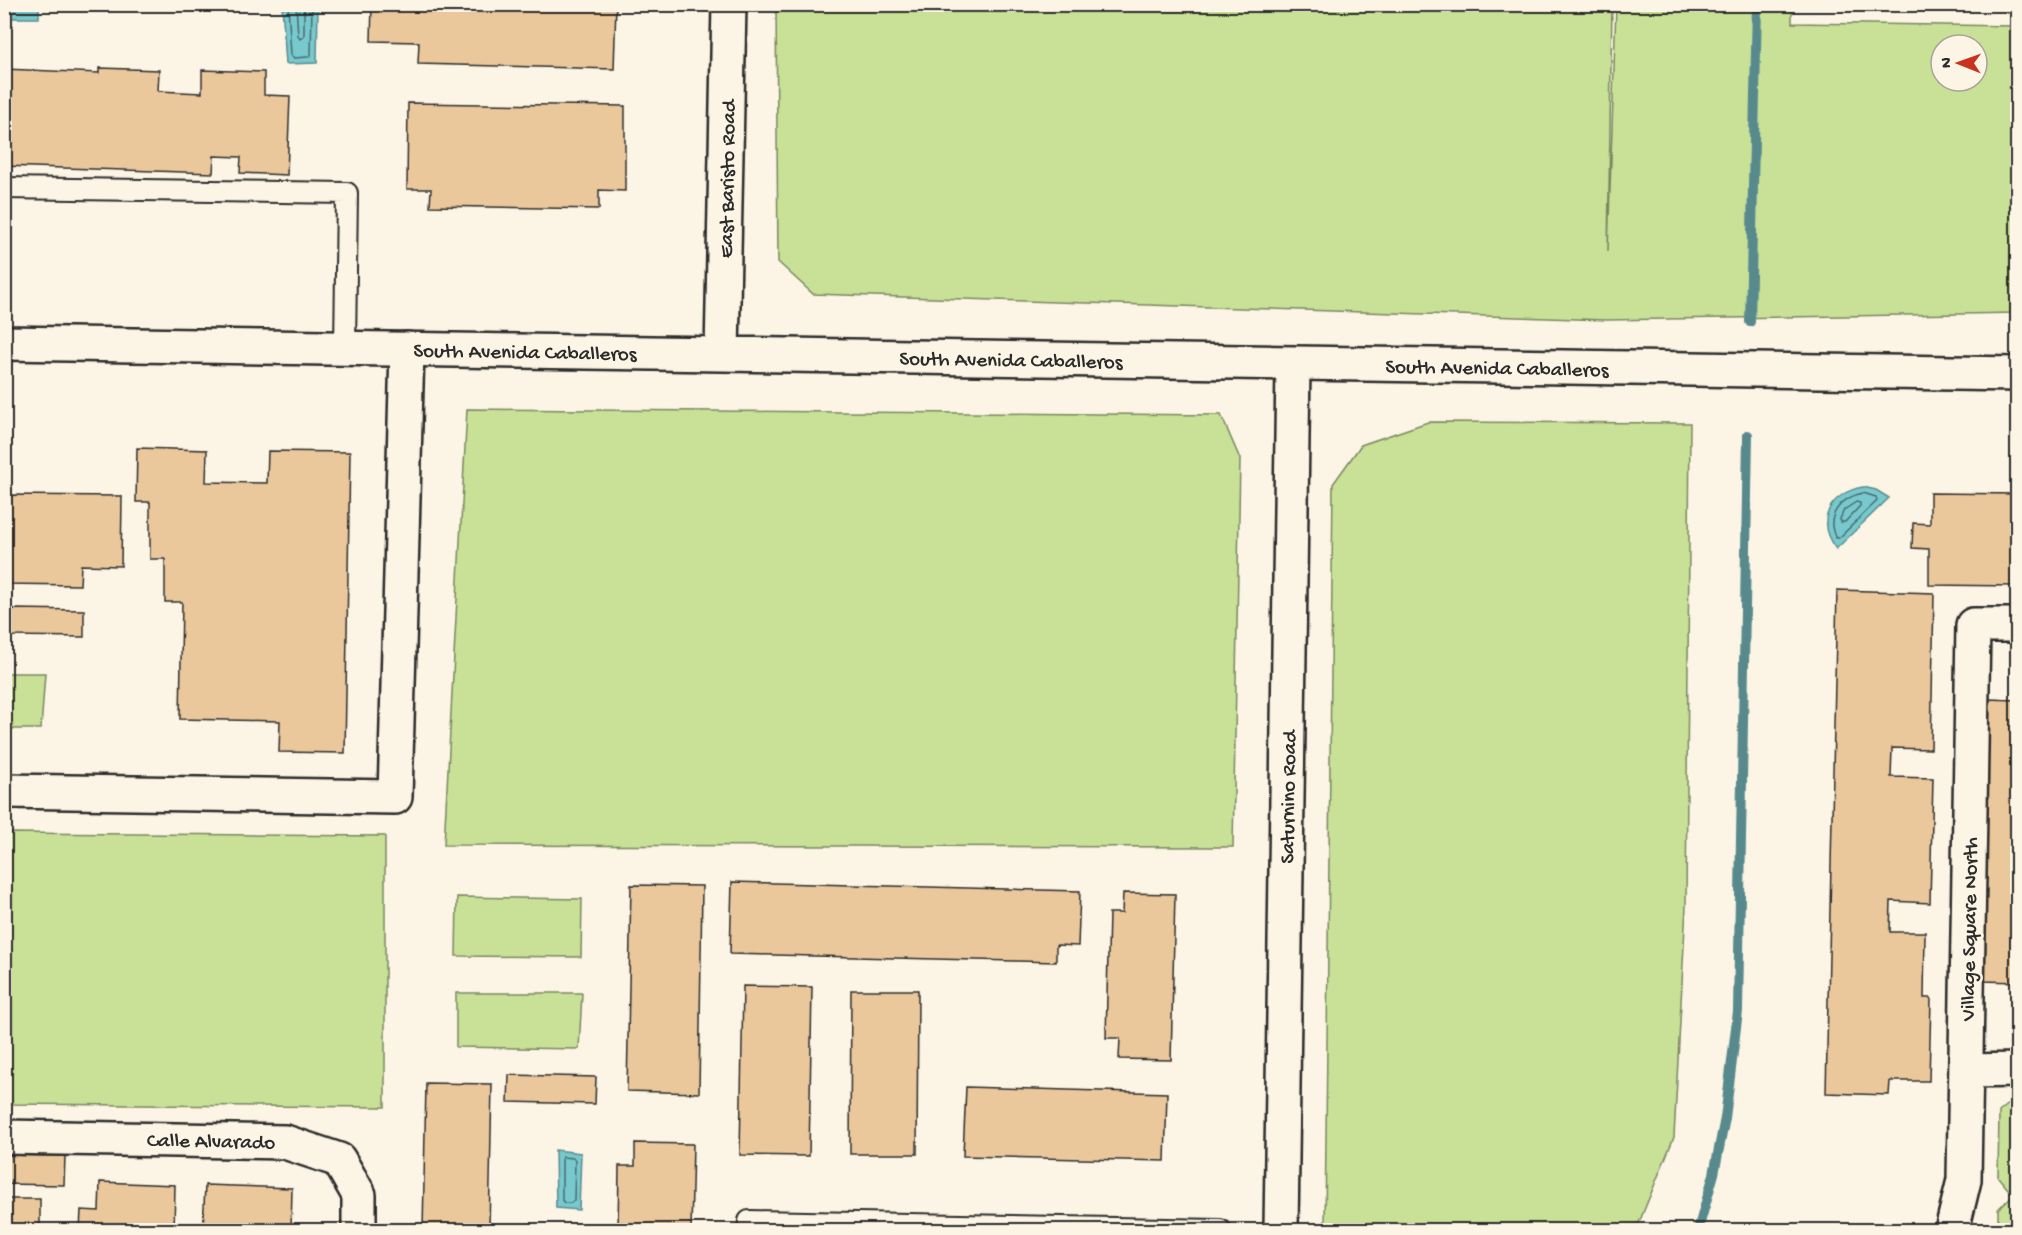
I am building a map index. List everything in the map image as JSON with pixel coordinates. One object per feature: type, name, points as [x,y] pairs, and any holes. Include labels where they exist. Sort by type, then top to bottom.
[{"type":"street","name":"East Baristo Road","points":[[722,354],[729,4]]},
{"type":"street","name":"South Avenida Caballeros","points":[[4,343],[2018,374]]},
{"type":"street","points":[[4,791],[396,797],[407,349]]},
{"type":"street","name":"Saturnino Road","points":[[1281,1230],[1293,364]]},
{"type":"street","name":"Village Square North","points":[[1952,1230],[1964,1180],[1973,625],[2018,626]]},
{"type":"street","points":[[1966,1071],[2018,1070]]},
{"type":"street","name":"Calle Alvarado","points":[[4,1137],[285,1142],[339,1161],[359,1195],[359,1230]]},
{"type":"lane","points":[[4,188],[347,193],[345,348]]},
{"type":"lane","points":[[748,1230],[748,1221],[1220,1230]]},
{"type":"green space","points":[[776,5],[1612,5],[1608,251],[1616,5],[1792,5],[1792,23],[2017,26],[2017,313],[1606,320],[813,294],[778,262]]},
{"type":"green space","points":[[467,409],[1221,415],[1240,459],[1233,847],[444,845]]},
{"type":"green space","points":[[1428,422],[1690,423],[1686,906],[1674,1137],[1636,1230],[1325,1230],[1333,484],[1361,445]]},
{"type":"green space","points":[[5,673],[45,673],[41,729],[5,729]]},
{"type":"green space","points":[[5,833],[385,836],[385,1107],[5,1104]]},
{"type":"green space","points":[[457,897],[582,899],[581,957],[456,956]]},
{"type":"green space","points":[[456,993],[582,993],[579,1049],[456,1047]]},
{"type":"green space","points":[[2017,1097],[2017,1230],[1998,1230],[1998,1209],[2013,1195],[1998,1177],[1999,1112]]},
{"type":"water","points":[[4,5],[39,5],[39,18],[5,18]]},
{"type":"water","points":[[282,5],[318,5],[317,63],[286,64]]},
{"type":"water","points":[[1863,487],[1876,490],[1889,498],[1836,549],[1829,539],[1826,528],[1829,510],[1842,495]]},
{"type":"water","points":[[555,1150],[581,1153],[579,1210],[556,1208]]},
{"type":"building","points":[[372,4],[616,4],[614,69],[418,64],[419,42],[371,41]]},
{"type":"building","points":[[99,68],[159,70],[158,91],[202,93],[202,70],[264,72],[264,95],[290,96],[287,175],[240,173],[241,157],[214,156],[213,173],[4,166],[4,69],[99,73]]},
{"type":"building","points":[[408,103],[625,106],[625,191],[599,190],[599,209],[430,206],[431,189],[407,189]]},
{"type":"building","points":[[137,448],[207,450],[206,482],[267,483],[268,451],[350,452],[345,753],[279,752],[280,721],[180,719],[182,602],[165,602],[165,559],[150,559],[150,502],[136,502]]},
{"type":"building","points":[[1930,493],[2018,494],[2018,586],[1929,585],[1929,549],[1912,548],[1913,523],[1930,524]]},
{"type":"building","points":[[4,495],[122,496],[121,566],[81,565],[80,585],[4,584]]},
{"type":"building","points":[[1837,590],[1934,593],[1931,749],[1892,748],[1891,777],[1933,778],[1930,903],[1891,901],[1890,932],[1925,932],[1924,998],[1931,998],[1929,1081],[1890,1081],[1889,1095],[1826,1093]]},
{"type":"building","points":[[12,609],[84,610],[84,637],[12,636]]},
{"type":"building","points":[[1987,699],[2018,700],[2018,982],[1983,981]]},
{"type":"building","points":[[732,882],[1080,891],[1078,946],[1056,945],[1056,962],[730,954]]},
{"type":"building","points":[[631,885],[702,886],[699,1093],[627,1091]]},
{"type":"building","points":[[1123,893],[1175,894],[1171,1060],[1119,1059],[1120,1038],[1106,1038],[1109,913],[1122,913]]},
{"type":"building","points":[[743,986],[812,987],[809,1156],[740,1155]]},
{"type":"building","points":[[851,990],[918,990],[917,1154],[850,1154]]},
{"type":"building","points":[[509,1075],[596,1077],[595,1104],[508,1102]]},
{"type":"building","points":[[426,1083],[492,1084],[489,1230],[423,1230]]},
{"type":"building","points":[[966,1087],[1167,1093],[1165,1161],[963,1156]]},
{"type":"building","points":[[635,1143],[693,1144],[691,1230],[618,1230],[619,1166],[635,1166]]},
{"type":"building","points":[[4,1155],[65,1156],[64,1185],[4,1184]]},
{"type":"building","points":[[100,1182],[175,1185],[174,1230],[80,1230],[81,1210],[99,1211]]},
{"type":"building","points":[[205,1185],[292,1188],[291,1230],[203,1230]]},
{"type":"building","points":[[4,1199],[40,1199],[40,1230],[4,1230]]},
{"type":"waterway","points":[[1750,322],[1757,4]]},
{"type":"waterway","points":[[1698,1230],[1714,1174],[1725,1118],[1738,1011],[1748,435]]}]
